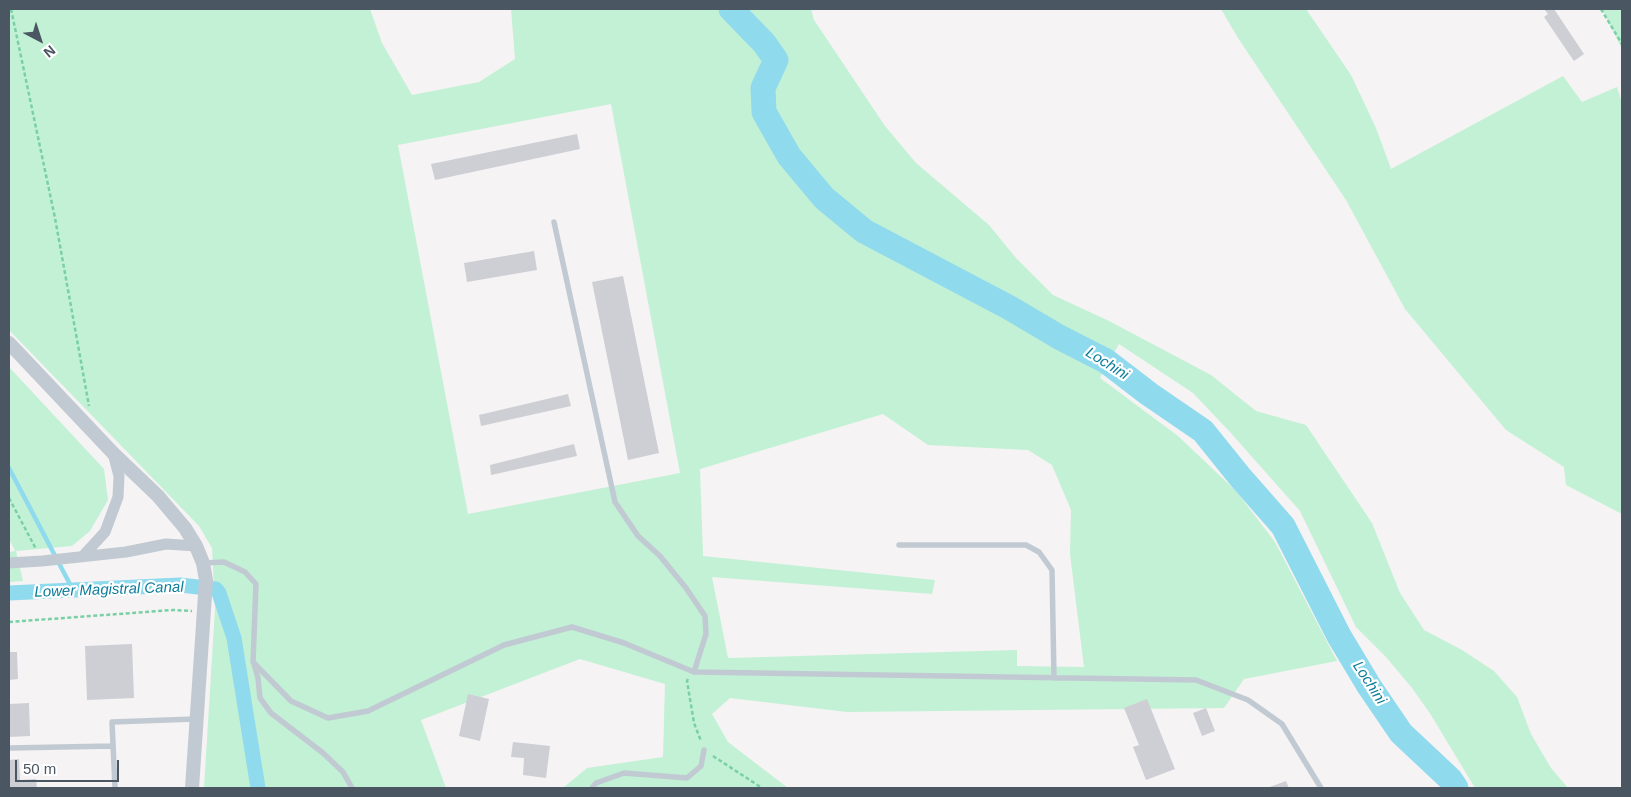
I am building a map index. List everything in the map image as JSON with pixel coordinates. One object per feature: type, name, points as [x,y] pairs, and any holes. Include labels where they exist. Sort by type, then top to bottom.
[{"type":"street","points":[[9,344],[113,453],[158,496],[185,528],[196,546],[206,580],[192,788]]},
{"type":"street","points":[[83,556],[105,532],[118,497],[119,476],[113,453]]},
{"type":"street","points":[[9,563],[126,552],[166,544],[196,546]]},
{"type":"lane","points":[[554,222],[615,502],[638,536],[665,562],[705,616],[706,634],[694,672]]},
{"type":"lane","points":[[899,545],[1026,545],[1039,552],[1052,570],[1054,678]]},
{"type":"lane","points":[[202,563],[224,562],[245,572],[256,584],[253,662],[258,678],[260,698],[271,713],[323,753],[343,772],[352,788]]},
{"type":"lane","points":[[253,662],[290,701],[328,718],[368,711],[504,645],[572,627],[624,643],[694,672],[1196,680],[1248,700],[1282,724],[1321,788]]},
{"type":"lane","points":[[115,788],[112,722],[198,719]]},
{"type":"lane","points":[[9,748],[113,746]]},
{"type":"lane","points":[[592,788],[596,783],[624,773],[688,778],[701,766],[704,750]]},
{"type":"path","points":[[11,9],[55,218],[89,406]]},
{"type":"path","points":[[1602,9],[1622,44]]},
{"type":"path","points":[[9,498],[42,561]]},
{"type":"path","points":[[9,622],[205,609]]},
{"type":"path","points":[[694,672],[687,680],[694,723],[704,750],[762,788]]},
{"type":"green space","points":[[9,9],[370,9],[382,43],[412,95],[479,82],[515,59],[511,9],[811,9],[814,20],[885,126],[916,163],[989,225],[1016,258],[1053,295],[1109,321],[1211,375],[1256,411],[1306,425],[1372,523],[1400,593],[1424,630],[1462,650],[1494,671],[1517,697],[1531,734],[1551,768],[1568,788],[1475,788],[1431,715],[1412,688],[1386,657],[1356,627],[1300,511],[1193,393],[1119,344],[1100,378],[1178,436],[1236,491],[1275,542],[1337,661],[1244,679],[1224,708],[847,712],[730,698],[712,714],[728,742],[788,788],[563,788],[587,768],[663,757],[665,684],[580,659],[421,720],[446,788],[204,788],[215,608],[212,548],[199,526],[9,330]],"holes":[[[611,104],[680,473],[468,514],[398,145]],[[883,414],[928,445],[1028,450],[1052,465],[1071,510],[1070,554],[1084,667],[1017,666],[1017,650],[728,658],[712,577],[932,594],[935,580],[703,556],[700,469]]]},
{"type":"green space","points":[[1221,9],[1306,9],[1351,75],[1376,128],[1391,169],[1563,76],[1582,102],[1617,87],[1622,103],[1622,514],[1566,485],[1564,467],[1506,430],[1405,309],[1346,200],[1238,38]]},
{"type":"green space","points":[[1602,9],[1622,9],[1622,49]]},
{"type":"green space","points":[[9,367],[104,469],[108,500],[90,531],[72,546],[16,551],[23,581],[9,582],[9,552],[15,551],[9,539]]},
{"type":"building","points":[[1544,9],[1554,9],[1584,54],[1574,61],[1544,17],[1548,14]]},
{"type":"building","points":[[577,134],[580,149],[435,180],[431,164]]},
{"type":"building","points":[[534,251],[537,270],[467,282],[464,263]]},
{"type":"building","points":[[623,276],[659,453],[628,460],[592,282]]},
{"type":"building","points":[[568,394],[571,406],[481,426],[479,415]]},
{"type":"building","points":[[574,444],[577,456],[491,475],[490,465]]},
{"type":"building","points":[[132,644],[134,698],[87,700],[85,646]]},
{"type":"building","points":[[9,652],[17,652],[18,679],[9,680]]},
{"type":"building","points":[[468,694],[489,699],[480,741],[459,736]]},
{"type":"building","points":[[1147,699],[1175,769],[1146,780],[1133,747],[1139,745],[1124,708]]},
{"type":"building","points":[[29,703],[30,736],[9,737],[9,704]]},
{"type":"building","points":[[1206,708],[1215,731],[1202,736],[1193,713]]},
{"type":"building","points":[[513,742],[550,746],[546,778],[523,775],[524,758],[511,757]]},
{"type":"building","points":[[19,759],[20,780],[36,779],[37,788],[9,788],[9,760]]},
{"type":"building","points":[[1286,781],[1289,788],[1267,788]]},
{"type":"waterway","name":"Lochini","points":[[731,9],[764,43],[776,60],[763,88],[764,112],[789,156],[824,198],[864,231],[1106,361],[1149,394],[1203,431],[1283,526],[1339,636],[1369,686],[1401,733],[1450,779],[1456,788]]},
{"type":"waterway","points":[[9,468],[73,590]]},
{"type":"waterway","name":"Lower Magistral Canal","points":[[9,593],[180,585],[216,589],[234,638],[258,788]]}]
